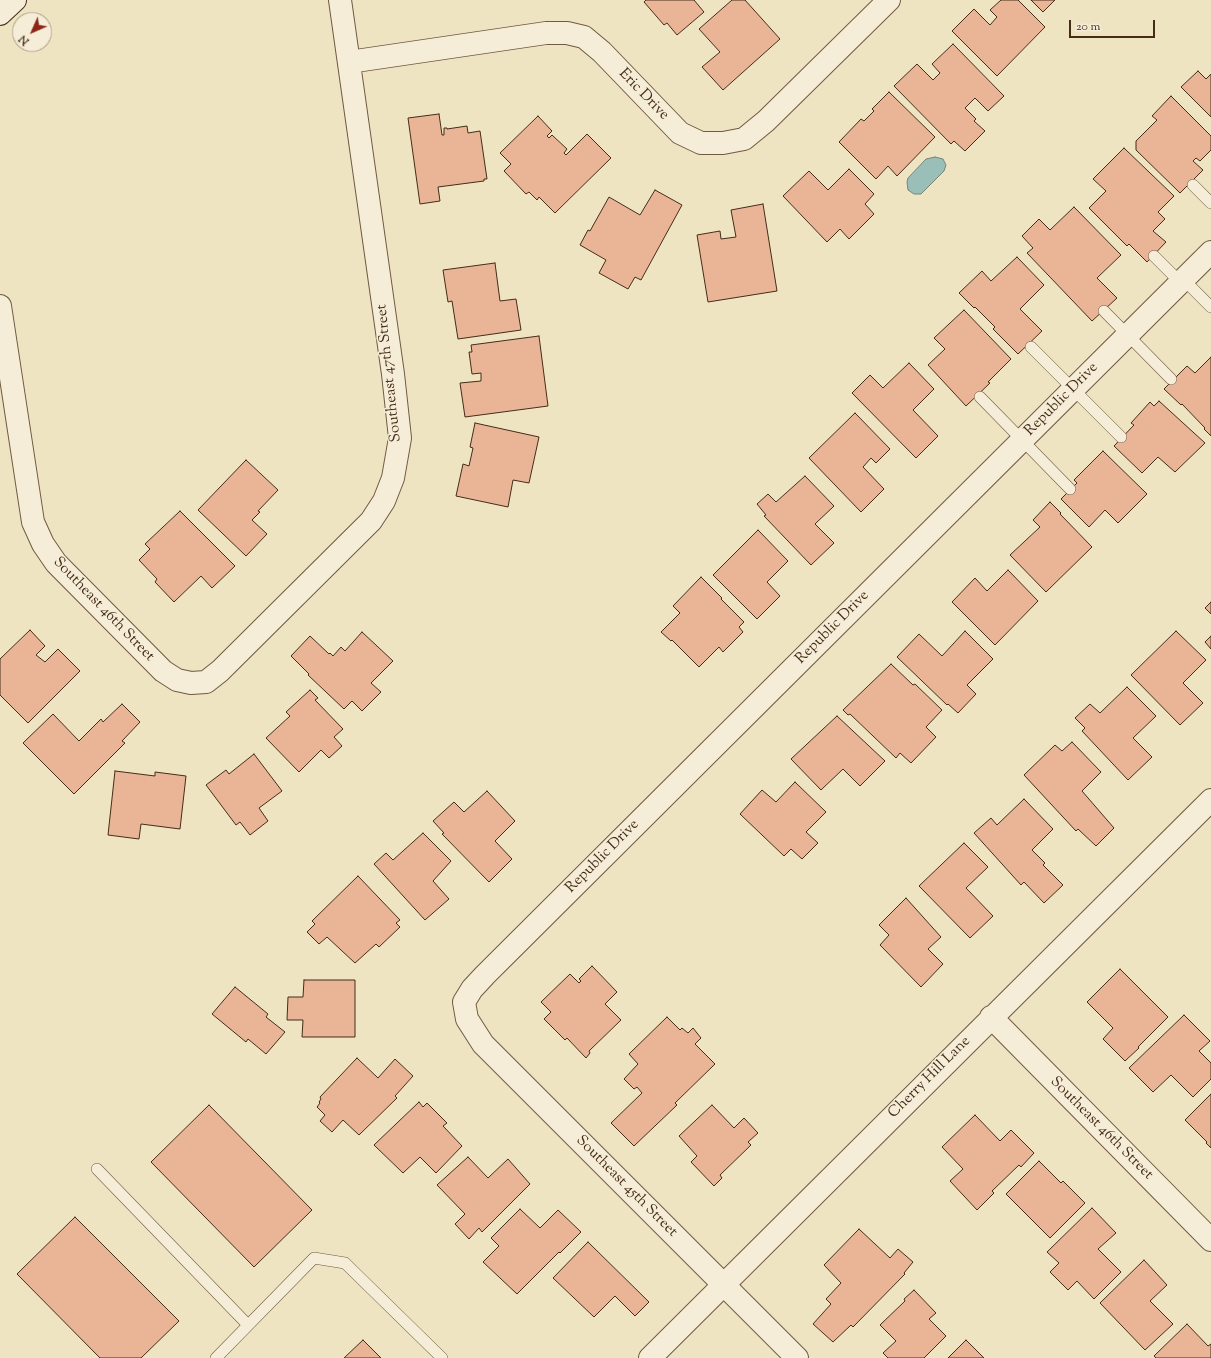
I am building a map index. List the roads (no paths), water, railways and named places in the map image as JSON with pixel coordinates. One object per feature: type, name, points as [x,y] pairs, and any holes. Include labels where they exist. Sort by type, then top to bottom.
[{"type":"street","points":[[0,14],[15,0]]},
{"type":"street","name":"Southeast 47th Street","points":[[191,683],[206,682],[220,671],[371,521],[384,501],[393,478],[400,438],[393,374],[340,0]]},
{"type":"street","name":"Eric Drive","points":[[349,62],[546,33],[567,33],[584,37],[590,42],[680,133],[701,143],[723,143],[744,139],[766,121],[889,0]]},
{"type":"street","name":"Republic Drive","points":[[464,1010],[464,1002],[468,995],[485,975],[1211,252]]},
{"type":"street","name":"Southeast 46th Street","points":[[0,306],[33,522],[43,544],[56,563],[163,671],[177,680],[191,683]]},
{"type":"street","name":"Cherry Hill Lane","points":[[650,1358],[991,1017],[1211,800]]},
{"type":"street","name":"Southeast 45th Street","points":[[464,1010],[471,1028],[483,1044],[797,1358]]},
{"type":"street","name":"Southeast 46th Street","points":[[991,1017],[1211,1240]]},
{"type":"lane","points":[[1193,185],[1211,203]]},
{"type":"lane","points":[[1154,256],[1211,307]]},
{"type":"lane","points":[[1104,311],[1171,379]]},
{"type":"lane","points":[[1031,347],[1121,437]]},
{"type":"lane","points":[[980,398],[1070,489]]},
{"type":"lane","points":[[97,1169],[248,1325]]},
{"type":"lane","points":[[216,1358],[314,1258],[345,1263],[442,1358]]},
{"type":"water","points":[[935,157],[943,159],[946,165],[944,171],[921,194],[914,194],[908,190],[908,178],[926,159]]}]
